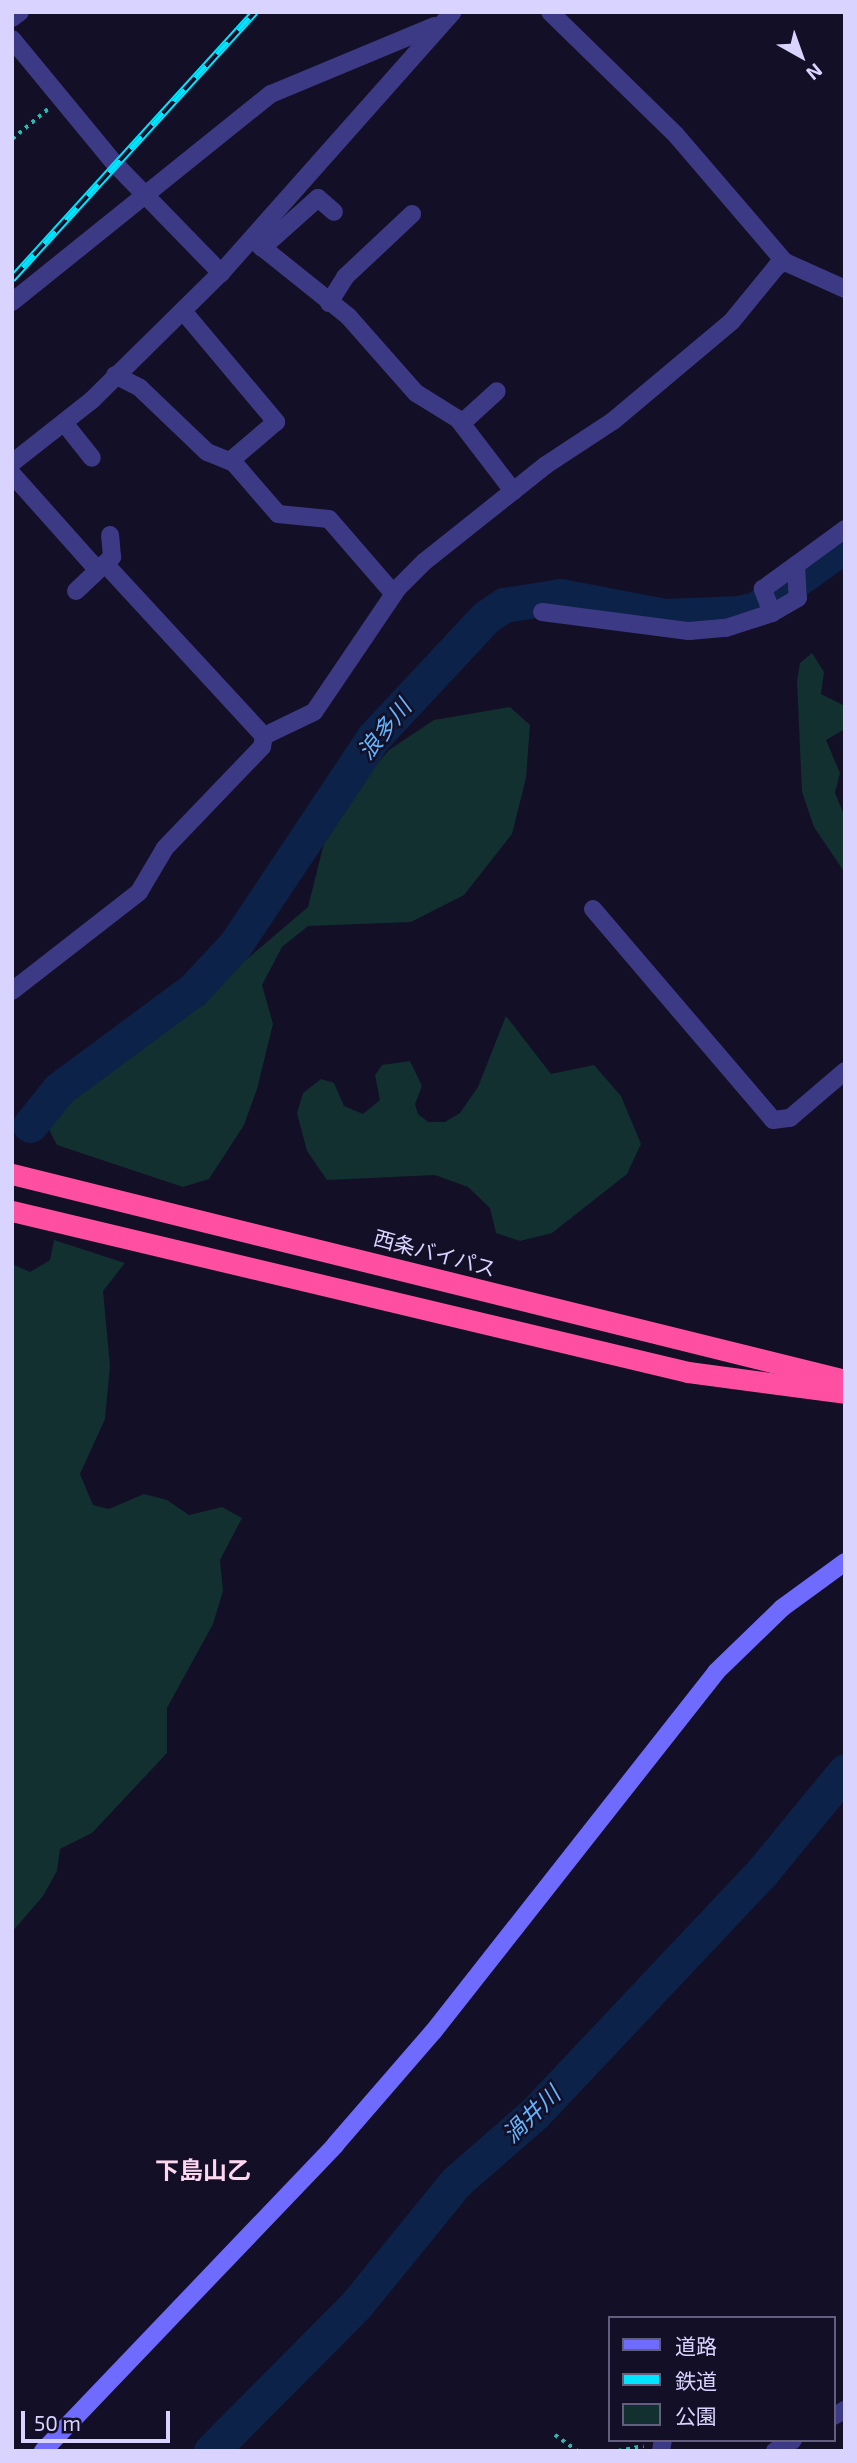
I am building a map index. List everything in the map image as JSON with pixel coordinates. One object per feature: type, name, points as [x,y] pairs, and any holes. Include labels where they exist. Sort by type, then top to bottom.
[{"type":"highway","name":"西条バイパス","points":[[12,1174],[845,1380]]},
{"type":"highway","points":[[12,1210],[688,1372],[845,1393]]},
{"type":"street","points":[[12,18],[20,12]]},
{"type":"street","points":[[258,244],[438,25],[453,12]]},
{"type":"street","points":[[550,12],[677,135],[785,261],[845,289]]},
{"type":"street","points":[[12,302],[271,94],[438,25]]},
{"type":"street","points":[[12,39],[59,99],[221,273]]},
{"type":"street","points":[[12,463],[65,425],[221,273],[258,244],[318,198],[334,212]]},
{"type":"street","points":[[329,303],[345,277],[412,214]]},
{"type":"street","points":[[258,244],[363,330],[416,393],[462,423],[513,491]]},
{"type":"street","points":[[264,736],[314,712],[394,594],[424,562],[513,491],[613,421],[732,321],[762,279],[785,261]]},
{"type":"street","points":[[183,311],[276,422],[230,461]]},
{"type":"street","points":[[115,375],[140,388],[208,452],[230,461],[278,514],[329,519],[394,594]]},
{"type":"street","points":[[462,423],[497,391]]},
{"type":"street","points":[[65,425],[92,458]]},
{"type":"street","points":[[12,474],[94,566],[105,567],[264,736]]},
{"type":"street","points":[[769,605],[763,589],[797,574],[845,529]]},
{"type":"street","points":[[76,591],[105,567],[112,557],[110,535]]},
{"type":"street","points":[[542,612],[689,631],[726,628],[769,605],[798,598],[797,574]]},
{"type":"street","points":[[12,991],[139,892],[165,848],[262,747],[264,736]]},
{"type":"street","points":[[593,909],[773,1120],[790,1118],[845,1071]]},
{"type":"street","points":[[43,2451],[335,2145],[433,2032],[716,1672],[782,1608],[845,1562]]},
{"type":"path","points":[[12,139],[59,99]]},
{"type":"path","points":[[555,2435],[578,2451]]},
{"type":"path","points":[[618,2451],[662,2445]]},
{"type":"green space","points":[[812,653],[824,672],[821,694],[845,706],[845,729],[826,740],[840,773],[835,793],[845,817],[845,873],[814,827],[802,792],[797,681],[800,663]]},
{"type":"green space","points":[[510,707],[530,725],[526,778],[512,834],[464,895],[411,922],[308,926],[282,947],[262,985],[273,1024],[257,1089],[244,1125],[209,1179],[183,1187],[57,1145],[46,1124],[41,1096],[53,1079],[183,985],[211,956],[247,959],[308,907],[324,843],[356,788],[389,750],[434,720]]},
{"type":"green space","points":[[506,1016],[551,1074],[594,1065],[621,1096],[641,1144],[627,1174],[552,1233],[520,1241],[496,1233],[490,1208],[468,1187],[435,1175],[327,1180],[307,1151],[297,1113],[303,1093],[321,1079],[334,1083],[344,1106],[363,1114],[380,1100],[375,1075],[382,1065],[410,1061],[422,1086],[415,1104],[418,1114],[428,1122],[445,1122],[460,1113],[478,1087]]},
{"type":"green space","points":[[54,1240],[125,1263],[103,1291],[110,1366],[105,1419],[80,1474],[93,1505],[109,1509],[144,1494],[167,1500],[189,1515],[222,1507],[242,1518],[220,1560],[223,1591],[213,1624],[167,1708],[167,1753],[92,1833],[60,1849],[57,1871],[43,1896],[12,1932],[12,1264],[30,1272],[50,1260]]},
{"type":"waterway","name":"浪多川","points":[[30,1125],[59,1089],[193,990],[235,945],[373,738],[486,617],[504,605],[560,596],[665,616],[739,613],[756,609],[845,545]]},
{"type":"waterway","name":"渦井川","points":[[211,2451],[356,2305],[456,2182],[535,2113],[763,1871],[845,1771]]},
{"type":"railway","points":[[12,279],[255,12]]},
{"type":"district","name":"下島山乙","points":[[203,2170]]}]
